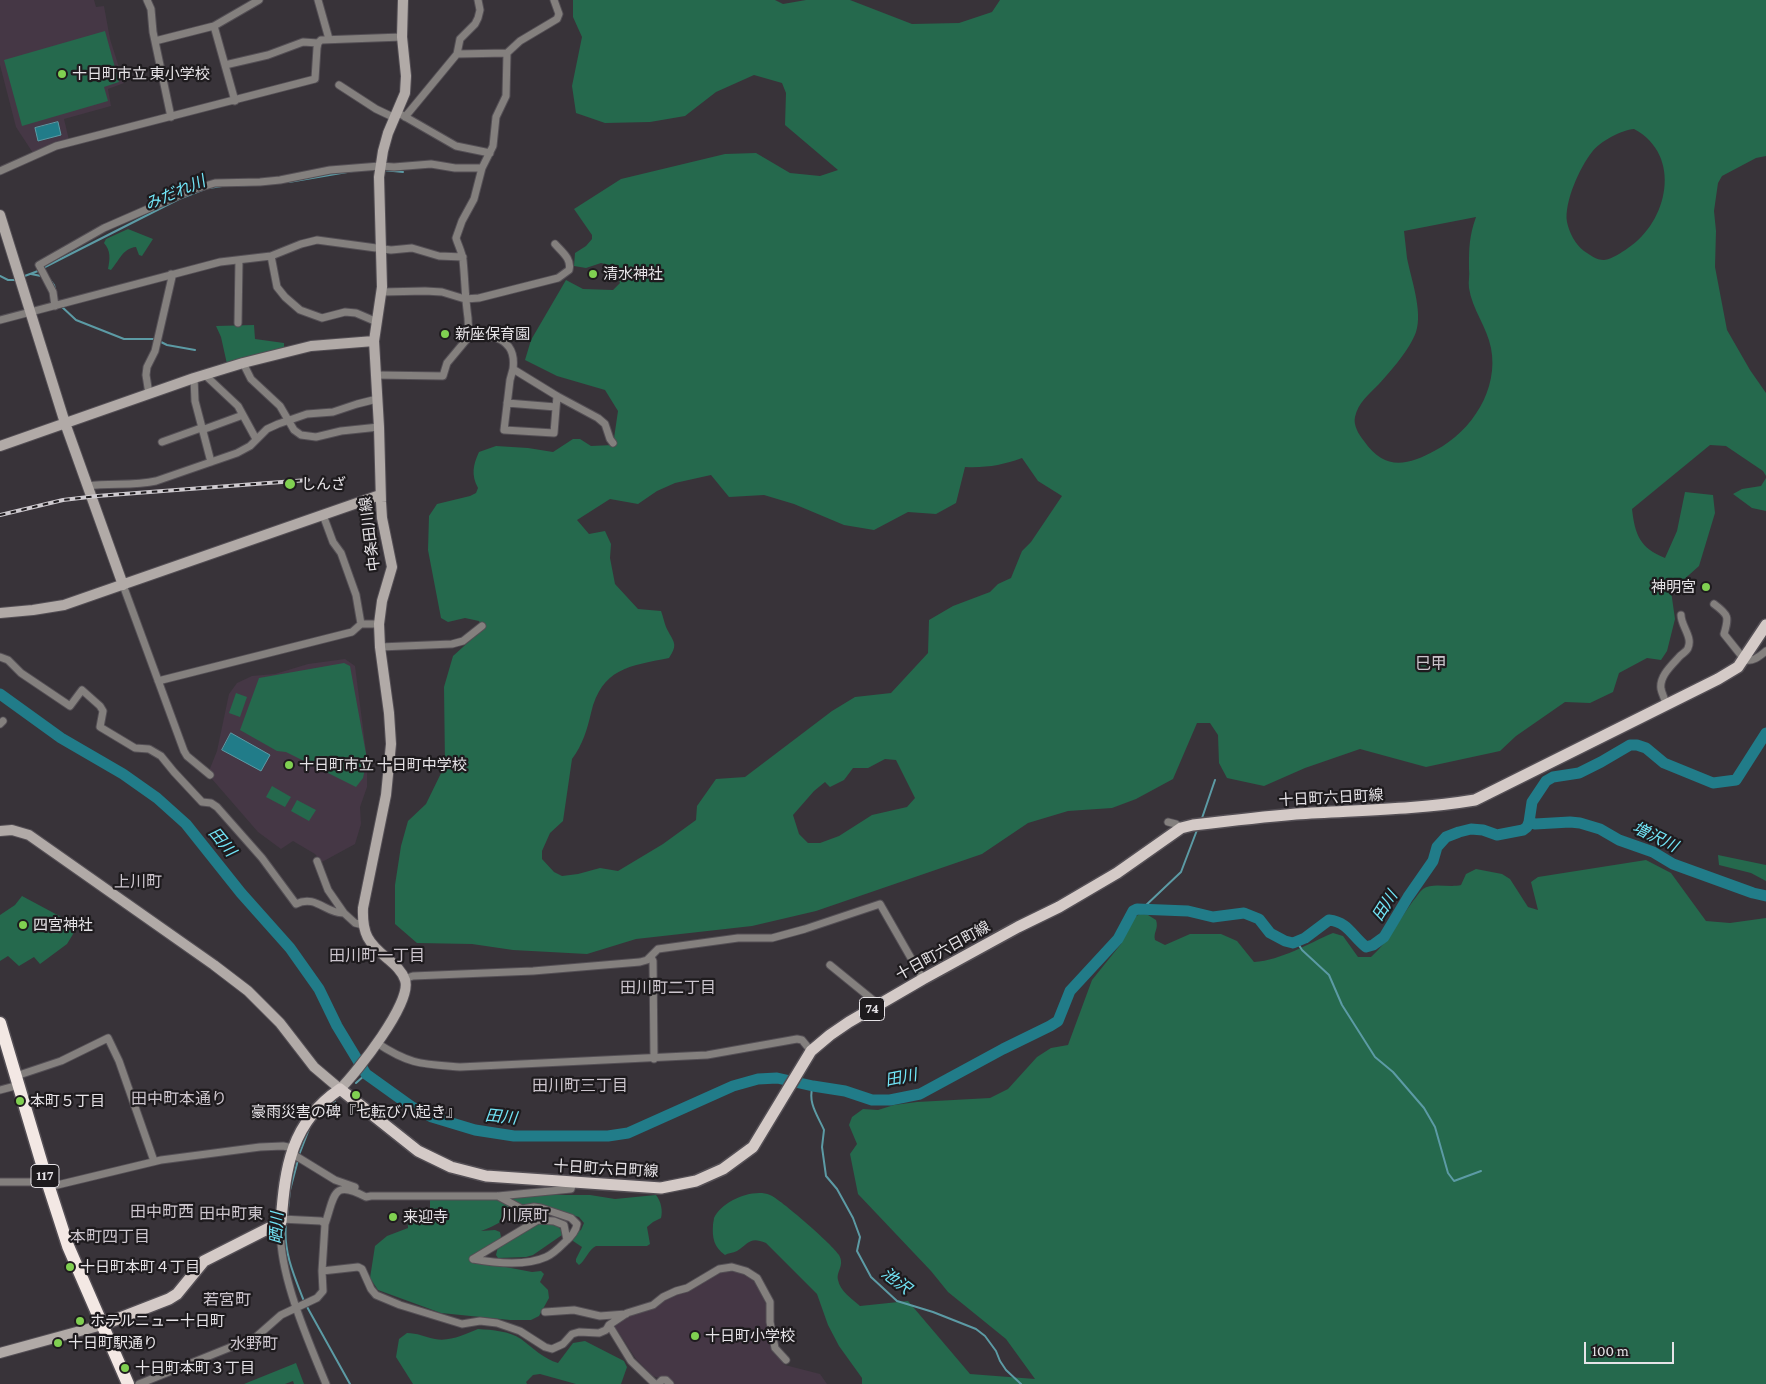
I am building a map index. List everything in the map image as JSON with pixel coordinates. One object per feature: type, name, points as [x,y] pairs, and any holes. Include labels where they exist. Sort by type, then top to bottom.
[{"type":"highway","name":"117","points":[[0,1023],[68,1246],[128,1384]]},
{"type":"main road","name":"十日町六日町線","points":[[340,1089],[418,1151],[451,1167],[486,1176],[661,1188],[696,1181],[723,1168],[753,1147],[811,1050],[849,1022],[923,979],[1058,907],[1117,873],[1181,828],[1200,824],[1296,814],[1405,809],[1441,806],[1475,800],[1725,675],[1738,667],[1744,660],[1766,625]]},
{"type":"main road","points":[[102,1325],[178,1294],[204,1261],[281,1221],[284,1184],[292,1151],[309,1118],[340,1089]]},
{"type":"street","points":[[147,0],[151,8],[154,41],[171,117]]},
{"type":"street","points":[[154,41],[214,26],[259,0]]},
{"type":"street","points":[[318,0],[329,39]]},
{"type":"street","name":"中条田川線","points":[[363,925],[363,908],[386,795],[390,762],[389,713],[380,647],[379,624],[382,602],[392,567],[382,518],[380,495],[379,427],[374,341],[382,292],[378,177],[388,133],[399,116],[405,93],[406,76],[402,37],[403,0]]},
{"type":"street","points":[[399,116],[457,54],[460,39],[475,24],[478,18],[480,10],[478,0]]},
{"type":"street","points":[[457,54],[507,53],[520,41],[557,20],[560,14],[554,0]]},
{"type":"street","points":[[214,26],[235,101]]},
{"type":"street","points":[[0,171],[56,146],[315,79],[318,44],[321,40],[402,37]]},
{"type":"street","points":[[225,65],[268,54],[303,42],[318,44]]},
{"type":"street","points":[[507,53],[506,96],[496,117],[493,146],[482,168],[474,199],[462,221],[456,238],[463,257],[465,299],[469,328],[477,336],[498,337],[504,341],[513,355],[513,369],[504,430],[554,433],[557,396]]},
{"type":"street","points":[[339,84],[376,109],[399,116],[456,146],[490,153]]},
{"type":"street","points":[[54,306],[53,292],[39,266],[113,224],[191,190],[214,183],[260,182],[330,170],[380,166],[432,164],[455,168],[482,168]]},
{"type":"street","points":[[0,215],[3,237],[31,312],[65,423],[184,751],[187,756],[210,775]]},
{"type":"street","points":[[0,320],[220,262],[271,256],[317,240],[382,249],[412,248],[439,256],[463,257]]},
{"type":"street","points":[[382,292],[442,292],[465,299],[479,298],[562,276],[569,270],[570,264],[569,260],[555,244]]},
{"type":"street","points":[[271,256],[277,286],[285,297],[300,310],[322,318],[345,312],[356,313],[377,322]]},
{"type":"street","points":[[238,323],[239,260]]},
{"type":"street","points":[[149,394],[146,375],[147,367],[155,351],[172,277],[171,274]]},
{"type":"street","points":[[376,375],[443,376],[447,363],[472,333]]},
{"type":"street","points":[[0,446],[194,378],[243,363],[311,346],[374,341]]},
{"type":"street","points":[[243,363],[251,378],[280,406],[294,430],[301,435],[316,437],[341,431],[379,427]]},
{"type":"street","points":[[513,369],[598,418],[604,424],[613,443]]},
{"type":"street","points":[[206,374],[238,406],[256,439]]},
{"type":"street","points":[[194,378],[195,401],[211,462]]},
{"type":"street","points":[[88,486],[146,484],[237,453],[250,446],[267,429],[278,424],[307,414],[332,412],[377,399]]},
{"type":"street","points":[[507,403],[556,407]]},
{"type":"street","points":[[162,442],[243,415]]},
{"type":"street","points":[[0,613],[64,605],[380,495]]},
{"type":"street","points":[[323,514],[333,542],[341,553],[356,595],[361,624]]},
{"type":"street","points":[[1714,604],[1727,616],[1728,622],[1724,634],[1744,660],[1752,660],[1766,652]]},
{"type":"street","points":[[1666,704],[1661,689],[1662,680],[1668,670],[1688,649],[1687,631],[1681,621],[1681,615]]},
{"type":"street","points":[[158,681],[352,632],[361,624],[379,624]]},
{"type":"street","points":[[380,647],[452,644],[463,641],[482,626]]},
{"type":"street","points":[[0,656],[8,660],[20,673],[70,706],[82,690],[103,711],[100,727],[135,748],[149,748],[161,756],[202,802],[211,803],[217,807],[262,858],[296,904],[304,900],[314,902],[338,913],[344,913]]},
{"type":"street","points":[[1168,822],[1181,828]]},
{"type":"street","points":[[0,831],[12,830],[29,835],[235,981],[248,991],[280,1023],[314,1067],[340,1089],[377,1043],[403,999],[406,990],[404,979],[399,969],[371,944],[363,925],[355,923],[344,913],[328,890],[317,861]]},
{"type":"street","points":[[404,979],[422,976],[533,971],[640,962],[651,957],[658,949],[738,938],[772,938],[880,904],[923,979]]},
{"type":"street","points":[[651,957],[653,961],[654,1059]]},
{"type":"street","points":[[830,965],[873,1000],[876,1006]]},
{"type":"street","points":[[0,1090],[17,1080],[108,1038],[119,1060],[154,1161]]},
{"type":"street","points":[[377,1043],[408,1061],[460,1067],[707,1055],[797,1038],[802,1040],[811,1050]]},
{"type":"street","points":[[0,1182],[39,1182],[48,1184],[154,1161],[260,1147],[283,1146],[335,1180],[348,1183],[371,1196]]},
{"type":"street","points":[[140,1384],[256,1337],[278,1317],[317,1298],[323,1292],[322,1271],[325,1224],[338,1190],[350,1189],[366,1198],[371,1196],[498,1196],[571,1189],[573,1182]]},
{"type":"street","points":[[498,1196],[522,1209],[534,1207],[572,1218],[578,1224],[567,1240],[547,1256],[529,1262],[491,1262],[473,1259],[538,1220],[554,1221],[564,1226],[567,1240]]},
{"type":"street","points":[[325,1224],[321,1221],[281,1221],[282,1254],[302,1305],[326,1384]]},
{"type":"street","points":[[322,1271],[358,1267],[362,1269],[371,1290],[376,1296],[408,1308],[462,1324],[480,1321],[497,1323],[520,1331],[545,1347],[552,1349],[563,1344],[572,1334],[606,1330],[609,1325],[627,1314],[653,1305],[663,1297],[687,1288],[719,1269],[732,1267],[746,1271],[757,1278],[770,1302],[770,1322],[775,1348],[786,1360]]},
{"type":"street","points":[[545,1312],[574,1310],[600,1316],[627,1314]]},
{"type":"street","points":[[0,1353],[102,1325]]},
{"type":"street","points":[[609,1325],[631,1361],[657,1384],[662,1380],[666,1380],[670,1384]]},
{"type":"shaded area","name":"十日町市立 東小学校","points":[[0,0],[94,0],[96,7],[104,6],[110,39],[124,83],[108,89],[111,106],[64,119],[69,140],[33,153],[16,127],[0,65]]},
{"type":"shaded area","name":"十日町市立 十日町中学校","points":[[345,659],[355,666],[367,759],[367,787],[360,807],[361,824],[355,844],[322,862],[315,854],[293,841],[281,849],[258,832],[212,779],[214,774],[209,771],[217,751],[229,694],[237,683],[252,676],[275,674],[308,664]]},
{"type":"shaded area","name":"十日町小学校","points":[[736,1271],[754,1279],[766,1304],[769,1344],[785,1365],[820,1374],[827,1384],[672,1384],[653,1376],[636,1359],[615,1327],[616,1323],[663,1298],[690,1290],[720,1272]]},
{"type":"green space","points":[[573,0],[775,0],[783,4],[806,0],[850,0],[912,24],[959,23],[992,12],[1000,0],[1766,0],[1766,156],[1756,158],[1722,176],[1718,183],[1714,211],[1716,231],[1715,267],[1727,330],[1766,393],[1766,476],[1763,471],[1726,446],[1710,445],[1632,509],[1640,540],[1650,550],[1665,558],[1677,531],[1685,492],[1713,495],[1715,513],[1699,566],[1671,591],[1675,619],[1667,651],[1661,660],[1647,658],[1619,673],[1613,692],[1590,703],[1565,702],[1516,736],[1500,751],[1426,767],[1360,749],[1305,768],[1264,786],[1227,778],[1219,763],[1218,735],[1210,723],[1197,723],[1173,779],[1136,799],[1112,808],[1068,811],[1028,823],[982,854],[816,911],[752,926],[636,939],[587,954],[513,950],[472,944],[417,943],[395,924],[395,885],[401,846],[408,821],[426,804],[445,765],[444,687],[453,656],[483,629],[479,621],[465,618],[448,622],[441,618],[428,550],[429,516],[437,504],[476,493],[478,488],[474,479],[474,470],[479,452],[496,446],[553,452],[573,439],[580,439],[591,446],[613,445],[618,411],[605,390],[557,376],[525,360],[531,340],[566,280],[583,289],[613,290],[620,283],[613,266],[601,263],[586,268],[574,266],[575,253],[586,246],[592,239],[592,235],[574,209],[621,179],[725,154],[756,153],[790,173],[820,176],[838,170],[785,125],[786,93],[782,83],[754,75],[716,92],[685,116],[650,122],[605,123],[576,113],[572,86],[582,37],[573,17]],"holes":[[[1634,129],[1649,141],[1659,155],[1664,171],[1664,188],[1660,206],[1653,222],[1642,236],[1628,248],[1607,259],[1598,259],[1584,251],[1569,230],[1567,214],[1570,195],[1578,175],[1592,152],[1606,140]],[[1476,217],[1470,243],[1469,288],[1473,303],[1489,340],[1492,363],[1491,379],[1487,393],[1480,407],[1461,432],[1436,450],[1415,460],[1397,463],[1388,461],[1372,451],[1358,433],[1355,420],[1356,412],[1361,403],[1400,360],[1416,332],[1418,324],[1416,295],[1407,258],[1404,231]],[[1022,458],[1038,481],[1062,496],[1031,542],[1022,551],[1011,578],[998,584],[990,592],[953,606],[929,620],[928,653],[891,693],[855,697],[832,711],[745,777],[716,779],[697,806],[696,820],[663,844],[618,871],[600,868],[562,876],[554,872],[542,859],[542,851],[550,833],[563,821],[572,759],[584,737],[596,698],[602,687],[610,678],[630,667],[669,658],[674,649],[673,639],[666,627],[661,611],[638,609],[615,584],[610,558],[611,544],[605,531],[589,534],[577,520],[610,499],[638,504],[657,491],[675,483],[711,475],[729,497],[764,495],[794,504],[844,525],[874,530],[908,512],[936,514],[956,503],[965,467],[1001,464]],[[885,759],[896,760],[915,798],[907,807],[872,815],[839,836],[820,843],[808,843],[799,834],[793,815],[814,791],[825,782],[830,787],[844,780],[853,768],[868,768]]]},
{"type":"green space","points":[[105,31],[119,82],[104,87],[108,101],[22,126],[4,60]]},
{"type":"green space","points":[[128,229],[153,239],[142,256],[139,255],[136,247],[132,248],[124,252],[111,270],[108,269],[109,255],[104,243],[106,239]]},
{"type":"green space","points":[[254,325],[255,339],[284,343],[284,348],[227,364],[221,337],[216,326]]},
{"type":"green space","points":[[1766,478],[1766,511],[1752,508],[1733,494],[1742,489],[1761,486]]},
{"type":"green space","points":[[344,663],[350,666],[367,759],[363,778],[356,787],[286,752],[277,751],[240,730],[259,678]]},
{"type":"green space","points":[[236,693],[247,697],[240,717],[229,713]]},
{"type":"green space","points":[[272,786],[291,797],[285,807],[266,797]]},
{"type":"green space","points":[[297,800],[316,810],[309,821],[291,811]]},
{"type":"green space","points":[[1718,855],[1766,865],[1766,881],[1751,873],[1719,865]]},
{"type":"green space","points":[[1646,860],[1671,873],[1706,921],[1730,923],[1766,918],[1766,1384],[862,1384],[862,1378],[839,1346],[828,1325],[817,1294],[766,1243],[753,1240],[737,1251],[725,1255],[714,1242],[714,1218],[724,1206],[731,1201],[755,1193],[770,1195],[794,1213],[835,1250],[841,1259],[838,1277],[839,1284],[860,1306],[908,1301],[970,1374],[1035,1379],[1006,1339],[948,1292],[931,1271],[858,1194],[850,1154],[857,1144],[849,1125],[852,1117],[863,1109],[878,1110],[894,1105],[917,1102],[990,1098],[1008,1089],[1037,1057],[1051,1048],[1068,1045],[1092,980],[1121,944],[1133,918],[1140,914],[1148,915],[1156,920],[1155,940],[1165,945],[1190,934],[1221,934],[1237,941],[1254,962],[1284,955],[1333,933],[1343,936],[1358,957],[1371,957],[1389,937],[1423,889],[1436,885],[1461,885],[1466,874],[1476,869],[1502,874],[1510,879],[1528,907],[1538,910],[1531,882],[1538,877]]},
{"type":"green space","points":[[22,896],[78,926],[67,944],[40,964],[34,957],[19,966],[8,956],[0,961],[0,915],[15,905]]},
{"type":"green space","points":[[497,1195],[590,1195],[615,1199],[656,1195],[662,1209],[662,1215],[661,1218],[647,1227],[650,1244],[647,1246],[596,1246],[579,1265],[576,1259],[582,1247],[570,1239],[571,1236],[581,1230],[584,1223],[579,1217],[538,1205],[519,1206],[502,1221],[481,1231],[495,1230],[500,1232],[501,1237],[491,1250],[482,1254],[479,1262],[532,1272],[541,1271],[544,1274],[540,1282],[548,1290],[549,1298],[539,1316],[531,1320],[510,1320],[441,1313],[378,1290],[370,1278],[375,1246],[387,1236],[408,1228],[407,1209],[430,1208],[430,1200],[468,1199]]},
{"type":"green space","points":[[538,1222],[555,1223],[562,1231],[562,1235],[533,1255],[498,1258],[496,1255],[498,1247]]},
{"type":"green space","points":[[478,1329],[501,1331],[516,1336],[543,1356],[558,1363],[573,1343],[585,1341],[624,1361],[627,1367],[621,1384],[576,1384],[540,1374],[533,1375],[526,1382],[527,1384],[413,1384],[396,1357],[399,1339],[407,1333],[441,1340],[457,1337]]},
{"type":"green space","points":[[296,1363],[304,1384],[294,1384],[293,1381],[285,1384],[244,1384]]},
{"type":"water","points":[[58,122],[61,135],[38,141],[35,128]]},
{"type":"water","points":[[231,733],[270,755],[261,771],[222,750]]},
{"type":"waterway","name":"みだれ川","points":[[383,170],[403,172]]},
{"type":"waterway","name":"みだれ川","points":[[289,182],[353,171]]},
{"type":"waterway","name":"みだれ川","points":[[231,186],[269,184]]},
{"type":"waterway","name":"みだれ川","points":[[209,188],[222,186]]},
{"type":"waterway","name":"みだれ川","points":[[43,268],[179,199],[205,189]]},
{"type":"waterway","name":"みだれ川","points":[[22,277],[38,271]]},
{"type":"waterway","name":"みだれ川","points":[[31,274],[41,276]]},
{"type":"waterway","name":"みだれ川","points":[[0,276],[8,280],[15,280]]},
{"type":"waterway","points":[[48,277],[54,285],[56,293]]},
{"type":"waterway","points":[[61,306],[76,320],[124,339],[155,339]]},
{"type":"waterway","points":[[159,341],[167,345],[195,350]]},
{"type":"waterway","name":"田川","points":[[0,694],[61,738],[123,774],[157,798],[186,824],[241,893],[290,948],[319,989],[337,1026],[366,1074],[412,1107],[432,1117],[475,1130],[514,1136],[608,1136],[628,1133],[733,1086],[758,1079],[777,1078],[845,1091],[872,1100],[890,1100],[920,1094],[1058,1021],[1070,991],[1118,939],[1133,911],[1137,909],[1188,911],[1213,917],[1244,913],[1259,919],[1270,933],[1293,943],[1305,938],[1329,920],[1341,924],[1366,947],[1373,945],[1384,937],[1408,897],[1433,861],[1437,847],[1446,837],[1471,829],[1483,830],[1497,835],[1523,830],[1529,822],[1532,802],[1546,781],[1553,777],[1579,773],[1630,745],[1637,745],[1646,748],[1664,763],[1713,783],[1736,780],[1766,733]]},
{"type":"waterway","points":[[1201,821],[1215,780]]},
{"type":"waterway","name":"増沢川","points":[[1529,822],[1535,824],[1570,822],[1600,829],[1619,840],[1653,852],[1673,864],[1766,896]]},
{"type":"waterway","points":[[1143,908],[1181,872],[1197,830]]},
{"type":"waterway","points":[[1297,942],[1302,950],[1329,975],[1342,1005],[1375,1057],[1393,1072],[1424,1108],[1435,1127],[1448,1173],[1454,1181],[1481,1171]]},
{"type":"waterway","name":"晒川","points":[[356,1083],[366,1074]]},
{"type":"waterway","name":"池沢","points":[[813,1086],[812,1103],[824,1130],[822,1147],[826,1176],[837,1189],[853,1218],[860,1237],[857,1251],[871,1277],[897,1301],[933,1312],[976,1329],[985,1336],[996,1351],[1006,1370],[1021,1384]]},
{"type":"waterway","name":"晒川","points":[[319,1116],[335,1102]]},
{"type":"waterway","name":"晒川","points":[[299,1155],[309,1129]]},
{"type":"waterway","name":"晒川","points":[[287,1217],[290,1190],[298,1160]]},
{"type":"waterway","name":"晒川","points":[[286,1224],[288,1254],[304,1301]]},
{"type":"waterway","name":"晒川","points":[[306,1305],[350,1384]]},
{"type":"railway","points":[[0,515],[63,500],[97,496],[308,480]]},
{"type":"place","name":"十日町市立 東小学校","points":[[62,74]]},
{"type":"place","name":"清水神社","points":[[593,274]]},
{"type":"place","name":"新座保育園","points":[[445,334]]},
{"type":"place","name":"しんざ","points":[[290,484]]},
{"type":"place","name":"神明宮","points":[[1706,587]]},
{"type":"place","name":"十日町市立 十日町中学校","points":[[289,765]]},
{"type":"place","name":"四宮神社","points":[[23,925]]},
{"type":"place","name":"豪雨災害の碑『七転び八起き』","points":[[356,1095]]},
{"type":"place","name":"本町５丁目","points":[[20,1101]]},
{"type":"place","name":"来迎寺","points":[[393,1217]]},
{"type":"place","name":"十日町本町４丁目","points":[[70,1267]]},
{"type":"place","name":"ホテルニュー十日町","points":[[80,1321]]},
{"type":"place","name":"十日町小学校","points":[[695,1336]]},
{"type":"place","name":"十日町駅通り","points":[[58,1343]]},
{"type":"place","name":"十日町本町３丁目","points":[[125,1368]]},
{"type":"district","name":"巳甲","points":[[1431,664]]},
{"type":"district","name":"上川町","points":[[138,882]]},
{"type":"district","name":"田川町一丁目","points":[[377,956]]},
{"type":"district","name":"田川町二丁目","points":[[668,988]]},
{"type":"district","name":"田川町三丁目","points":[[580,1086]]},
{"type":"district","name":"田中町本通り","points":[[179,1099]]},
{"type":"district","name":"田中町西","points":[[162,1212]]},
{"type":"district","name":"田中町東","points":[[231,1214]]},
{"type":"district","name":"川原町","points":[[525,1216]]},
{"type":"district","name":"本町四丁目","points":[[110,1237]]},
{"type":"district","name":"若宮町","points":[[227,1300]]},
{"type":"district","name":"水野町","points":[[254,1344]]}]
